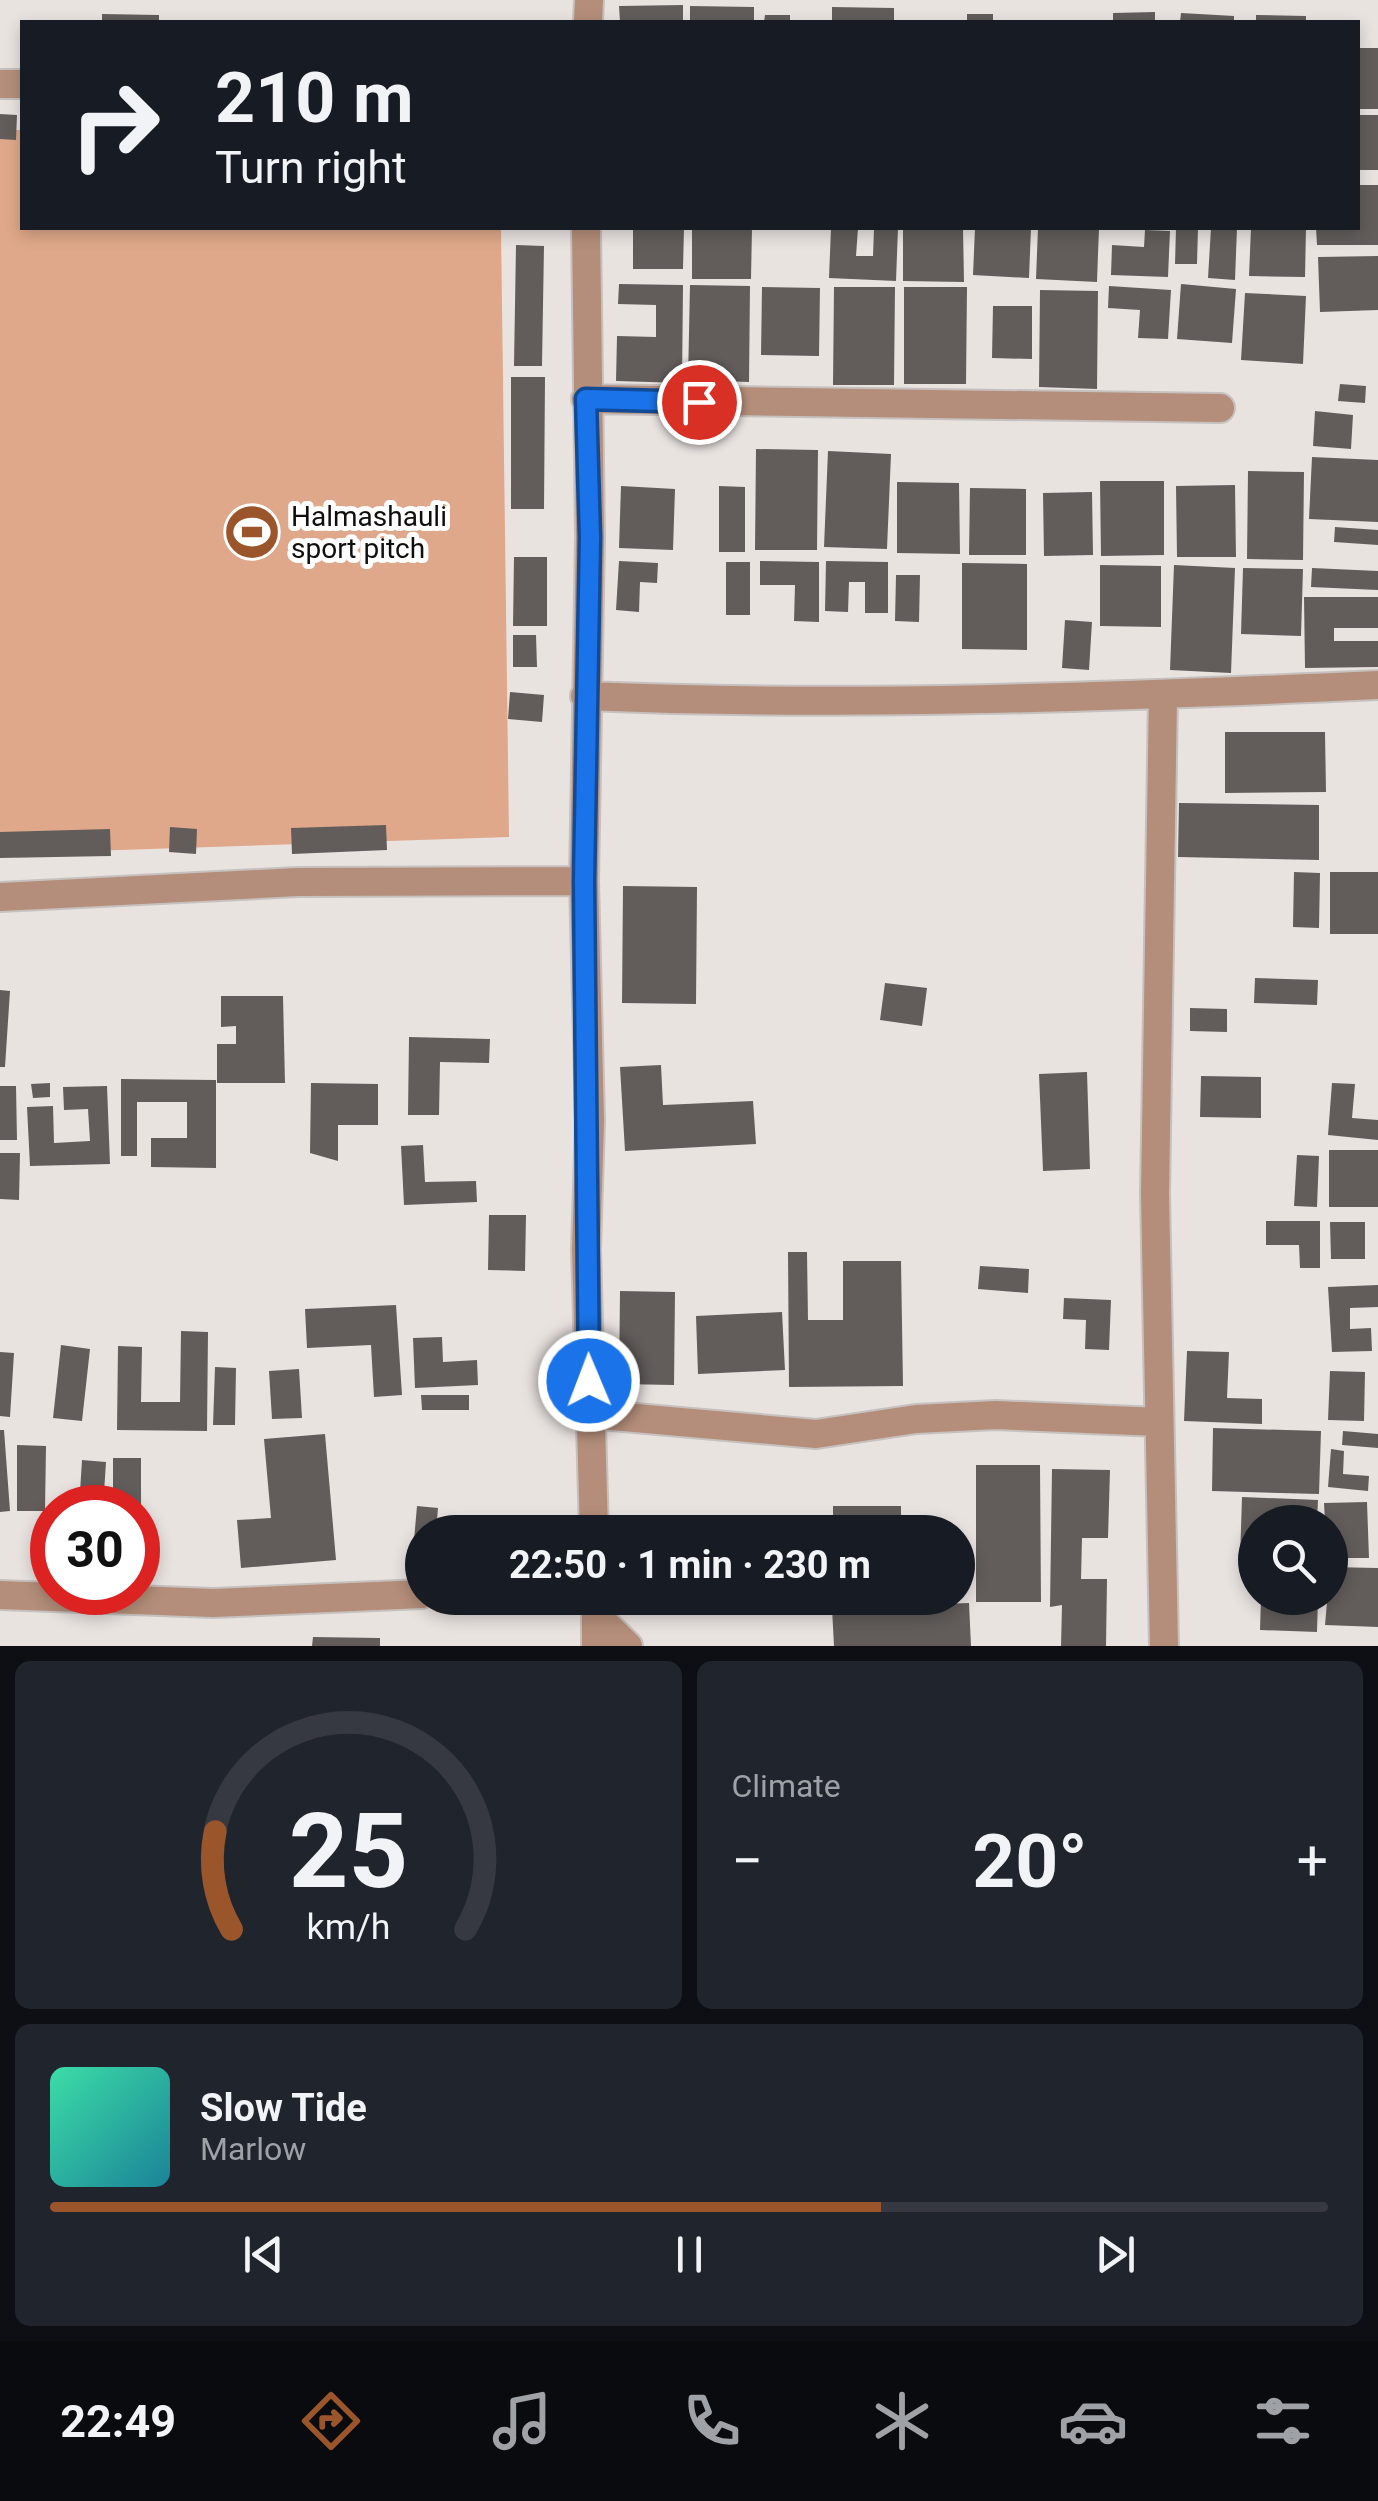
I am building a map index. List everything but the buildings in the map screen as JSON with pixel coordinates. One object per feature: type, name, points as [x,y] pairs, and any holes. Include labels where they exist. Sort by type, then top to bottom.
[{"type":"street","points":[[586,230],[590,537],[584,881],[593,1515]]},
{"type":"street","points":[[586,399],[1220,408]]},
{"type":"street","points":[[585,696],[827,701],[1163,696],[1378,685]]},
{"type":"street","points":[[1163,696],[1157,850],[1158,1422],[1164,1646]]},
{"type":"street","points":[[0,897],[298,882],[584,881]]},
{"type":"street","points":[[590,1414],[816,1434],[916,1419],[996,1415],[1158,1422]]},
{"type":"street","points":[[0,1595],[213,1603],[405,1595]]},
{"type":"street","points":[[596,1615],[596,1646]]},
{"type":"street","points":[[603,1615],[628,1646]]},
{"type":"shaded area","name":"Halmashauli sport pitch","points":[[0,130],[20,130],[20,230],[501,230],[509,837],[0,854]]},
{"type":"place","name":"Halmashauli sport pitch","points":[[252,532]]},
{"type":"route","points":[[589,1381],[586,1248],[590,1121],[584,881],[590,537],[586,399],[699,402]]}]
